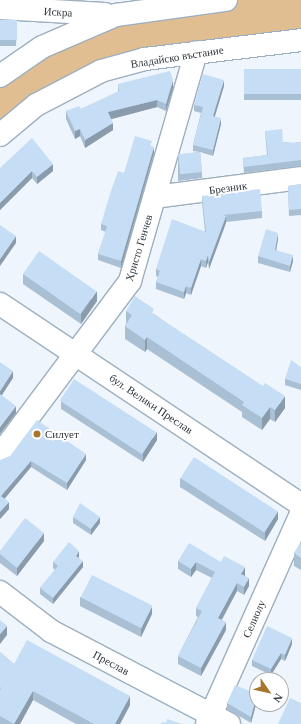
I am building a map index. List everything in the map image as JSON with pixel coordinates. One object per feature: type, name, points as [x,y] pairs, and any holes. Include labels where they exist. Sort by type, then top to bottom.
[{"type":"street","points":[[0,76],[42,47],[116,15],[226,0]]},
{"type":"street","name":"Искра","points":[[0,8],[116,15]]},
{"type":"street","name":"Владайско въстание","points":[[0,135],[36,105],[101,71],[145,59],[301,40]]},
{"type":"street","name":"Христо Генчев","points":[[0,455],[130,280],[196,52]]},
{"type":"street","name":"Брезник","points":[[155,197],[301,178]]},
{"type":"street","name":"бул. Велики Преслав","points":[[0,304],[76,353],[301,504]]},
{"type":"street","name":"Селиолу","points":[[215,721],[301,514]]},
{"type":"street","name":"Преслав","points":[[0,592],[51,631],[215,721]]},
{"type":"shaded area","points":[[226,0],[301,0],[301,40],[145,59],[0,135],[0,76],[84,26]]},
{"type":"building","points":[[0,20],[17,20],[17,40],[0,40]]},
{"type":"building","points":[[244,69],[301,69],[301,94],[244,94]]},
{"type":"building","points":[[170,71],[173,80],[166,104],[157,100],[108,112],[113,123],[85,140],[80,129],[75,131],[66,111],[79,106],[81,109],[119,91],[118,84]]},
{"type":"building","points":[[203,74],[224,80],[213,116],[221,118],[213,150],[193,145],[203,107],[194,105]]},
{"type":"building","points":[[282,129],[283,142],[301,142],[301,160],[244,167],[243,158],[268,155],[265,131]]},
{"type":"building","points":[[135,136],[152,141],[150,146],[154,147],[121,261],[98,254],[107,226],[101,224],[118,171],[124,173]]},
{"type":"building","points":[[32,138],[53,164],[37,177],[32,171],[0,203],[0,168]]},
{"type":"building","points":[[200,152],[202,172],[180,174],[178,154]]},
{"type":"building","points":[[301,184],[301,209],[289,210],[288,186]]},
{"type":"building","points":[[260,189],[262,211],[223,215],[226,216],[209,262],[208,255],[206,261],[201,259],[191,288],[186,286],[184,292],[156,282],[160,271],[156,269],[172,219],[206,232],[202,196]]},
{"type":"building","points":[[0,225],[16,236],[0,259]]},
{"type":"building","points":[[266,229],[278,233],[275,250],[293,255],[290,266],[258,256]]},
{"type":"building","points":[[39,251],[96,291],[80,314],[23,274]]},
{"type":"building","points":[[135,296],[154,309],[152,313],[263,386],[265,383],[285,396],[275,410],[270,407],[262,418],[242,405],[244,402],[147,337],[145,340],[125,326],[132,315],[126,311]]},
{"type":"building","points":[[291,360],[301,367],[301,384],[285,379]]},
{"type":"building","points":[[0,362],[13,371],[0,391]]},
{"type":"building","points":[[74,379],[156,432],[142,454],[60,401]]},
{"type":"building","points":[[0,394],[16,406],[0,427]]},
{"type":"building","points":[[37,420],[86,454],[67,483],[31,461],[1,496],[9,502],[0,512],[0,460],[10,456]]},
{"type":"building","points":[[194,457],[278,511],[264,532],[180,478]]},
{"type":"building","points":[[80,503],[100,517],[91,529],[73,517]]},
{"type":"building","points":[[25,518],[44,533],[17,568],[0,554],[0,551]]},
{"type":"building","points":[[69,542],[79,551],[76,556],[83,561],[53,598],[40,588],[58,566],[53,562]]},
{"type":"building","points":[[189,543],[221,562],[224,556],[245,567],[241,574],[249,578],[244,587],[237,583],[218,618],[226,622],[201,668],[178,656],[202,611],[196,608],[215,572],[196,562],[191,569],[178,561]]},
{"type":"building","points":[[301,543],[301,558],[294,553]]},
{"type":"building","points":[[92,575],[153,606],[141,628],[81,597]]},
{"type":"building","points":[[0,620],[7,626],[0,634]]},
{"type":"building","points":[[267,626],[292,638],[285,655],[281,653],[271,669],[252,660]]},
{"type":"building","points":[[27,640],[130,696],[115,724],[94,724],[33,691],[14,724],[0,716],[0,652],[14,664]]},
{"type":"building","points":[[235,685],[249,691],[249,712],[252,712],[251,717],[227,703]]},
{"type":"building","points":[[290,698],[301,703],[301,724],[278,724],[284,712],[289,712]]},
{"type":"building","points":[[167,719],[182,724],[161,724],[162,722],[166,723]]},
{"type":"place","name":"Силует","points":[[37,434]]}]
